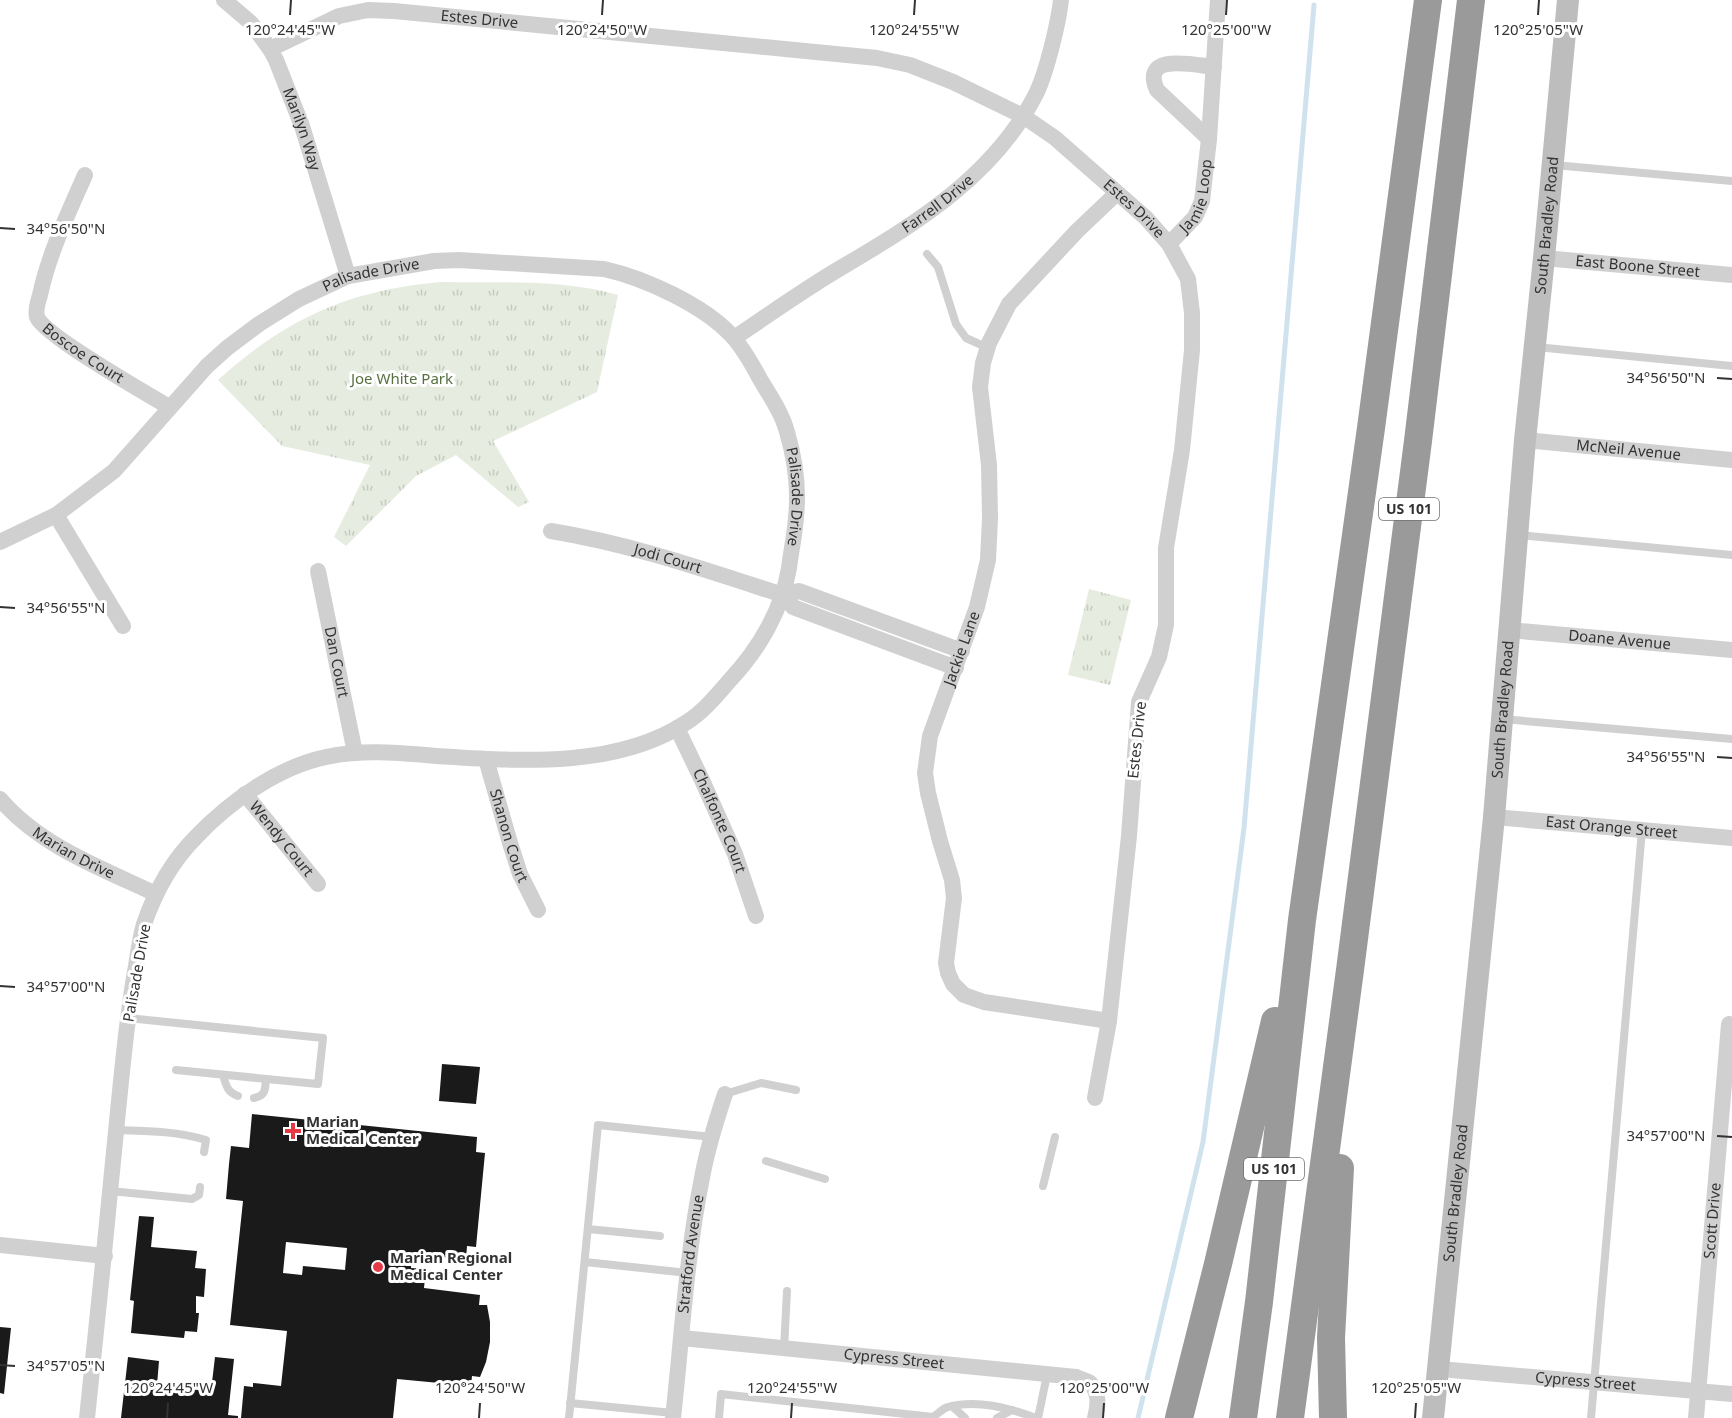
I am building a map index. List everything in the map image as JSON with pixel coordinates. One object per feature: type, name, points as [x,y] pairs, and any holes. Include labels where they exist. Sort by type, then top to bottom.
[{"type":"highway","name":"US 101","points":[[1243,1418],[1259,1302],[1302,920],[1428,0]]},
{"type":"highway","name":"US 101","points":[[1290,1418],[1418,441],[1471,0]]},
{"type":"highway","points":[[1179,1418],[1218,1264],[1277,1008],[1302,920]]},
{"type":"highway","points":[[1333,1418],[1331,1338],[1350,970]]},
{"type":"street","name":"Marilyn Way","points":[[224,0],[251,23],[276,60],[302,126],[348,276]]},
{"type":"street","name":"Farrell Drive","points":[[734,338],[909,226],[957,192],[990,159],[1023,116],[1038,90],[1061,0]]},
{"type":"street","name":"Jamie Loop","points":[[1169,244],[1194,218],[1202,201],[1209,139],[1218,0]]},
{"type":"street","name":"South Bradley Road","points":[[1433,1418],[1494,817],[1517,535],[1568,0]]},
{"type":"street","name":"Estes Drive","points":[[270,49],[339,16],[368,10],[877,58],[910,65],[953,81],[1023,116],[1055,138],[1146,218],[1169,244],[1188,279],[1192,313],[1192,350],[1182,450],[1166,548],[1166,625],[1158,657],[1139,702],[1129,836],[1109,1021],[1095,1098]]},
{"type":"street","name":"Jamie Loop","points":[[1209,139],[1157,90],[1153,81],[1155,71],[1160,66],[1170,63],[1214,67]]},
{"type":"street","name":"Boscoe Court","points":[[85,175],[44,274],[36,310],[38,319],[57,337],[169,407]]},
{"type":"street","name":"Jackie Lane","points":[[1109,1021],[984,1002],[964,995],[953,984],[946,963],[954,898],[952,880],[930,803],[925,772],[930,736],[977,607],[988,560],[989,465],[980,387],[983,363],[1009,304],[1077,231],[1117,193]]},
{"type":"street","name":"East Boone Street","points":[[1544,258],[1732,275]]},
{"type":"street","name":"Palisade Drive","points":[[0,542],[56,514],[114,471],[207,366],[251,330],[299,299],[348,276],[434,261],[459,260],[604,269],[646,281],[688,303],[722,326],[734,338],[756,372],[787,430],[796,481],[797,516],[783,595],[766,633],[753,653],[691,720],[644,743],[576,757],[539,760],[486,759],[376,752],[325,757],[305,763],[265,781],[245,794],[195,837],[165,877],[143,928],[128,1018],[87,1418]]},
{"type":"street","name":"McNeil Avenue","points":[[1526,440],[1732,460]]},
{"type":"street","points":[[56,514],[123,626]]},
{"type":"street","name":"Jodi Court","points":[[551,531],[594,538],[652,553],[783,595],[799,591],[962,651]]},
{"type":"street","name":"Dan Court","points":[[318,571],[355,753]]},
{"type":"street","name":"Jodi Court","points":[[783,595],[793,607],[956,668]]},
{"type":"street","name":"Doane Avenue","points":[[1509,630],[1732,650]]},
{"type":"street","name":"Chalfonte Court","points":[[677,728],[735,854],[756,916]]},
{"type":"street","name":"Shanon Court","points":[[486,759],[520,874],[538,910]]},
{"type":"street","name":"Wendy Court","points":[[245,794],[318,884]]},
{"type":"street","name":"Marian Drive","points":[[0,799],[50,841],[75,856],[156,894]]},
{"type":"street","name":"East Orange Street","points":[[1494,817],[1732,838]]},
{"type":"street","name":"Scott Drive","points":[[1696,1418],[1729,1023]]},
{"type":"street","name":"Stratford Avenue","points":[[673,1416],[691,1245],[702,1177],[724,1094]]},
{"type":"street","points":[[0,1245],[105,1256]]},
{"type":"street","name":"Cypress Street","points":[[682,1338],[1076,1377],[1090,1383],[1097,1395],[1098,1408],[1095,1418]]},
{"type":"street","name":"Cypress Street","points":[[1438,1369],[1732,1395]]},
{"type":"lane","points":[[1553,165],[1732,182]]},
{"type":"lane","points":[[927,254],[938,267],[956,324],[966,338],[988,348]]},
{"type":"lane","points":[[1535,347],[1732,366]]},
{"type":"lane","points":[[1517,535],[1732,555]]},
{"type":"lane","points":[[1502,719],[1732,739]]},
{"type":"lane","points":[[1591,1418],[1642,830]]},
{"type":"lane","points":[[128,1018],[323,1038],[318,1084],[177,1070]]},
{"type":"lane","points":[[223,1075],[226,1087],[231,1094],[238,1096]]},
{"type":"lane","points":[[254,1098],[265,1093],[266,1079]]},
{"type":"lane","points":[[724,1094],[761,1083],[796,1090]]},
{"type":"lane","points":[[569,1418],[598,1125],[711,1137]]},
{"type":"lane","points":[[116,1130],[189,1135],[206,1140],[204,1152]]},
{"type":"lane","points":[[1043,1186],[1055,1137]]},
{"type":"lane","points":[[766,1161],[825,1179]]},
{"type":"lane","points":[[110,1191],[192,1199],[199,1195],[200,1187]]},
{"type":"lane","points":[[588,1229],[660,1236]]},
{"type":"lane","points":[[585,1262],[688,1273]]},
{"type":"lane","points":[[784,1349],[787,1291]]},
{"type":"lane","points":[[719,1418],[721,1394],[933,1417],[947,1407],[975,1404],[1012,1410],[1037,1418],[1047,1375]]},
{"type":"lane","points":[[570,1403],[673,1416]]},
{"type":"lane","points":[[952,1406],[965,1418]]},
{"type":"lane","points":[[997,1418],[1012,1410]]},
{"type":"green space","name":"Joe White Park","points":[[441,282],[553,284],[618,295],[597,392],[493,441],[529,502],[518,507],[456,455],[416,476],[346,546],[334,537],[370,465],[282,446],[218,380],[269,340],[321,311],[377,292]]},
{"type":"green space","points":[[1089,589],[1131,600],[1110,685],[1068,675]]},
{"type":"building","points":[[442,1064],[480,1067],[476,1104],[439,1101]]},
{"type":"building","name":"Marian Regional Medical Center","points":[[252,1114],[477,1137],[476,1152],[485,1153],[476,1247],[467,1246],[466,1260],[412,1254],[411,1268],[426,1269],[424,1288],[480,1295],[479,1305],[487,1305],[490,1342],[480,1377],[472,1376],[471,1386],[397,1379],[393,1418],[241,1418],[244,1386],[253,1387],[253,1383],[281,1386],[287,1331],[230,1325],[243,1201],[226,1199],[229,1164],[231,1146],[249,1148]],"holes":[[[286,1242],[347,1248],[345,1270],[303,1266],[302,1275],[283,1273]]]},
{"type":"building","points":[[139,1216],[154,1217],[151,1247],[197,1251],[195,1268],[206,1269],[204,1297],[196,1296],[196,1313],[199,1313],[197,1332],[185,1331],[184,1338],[131,1333],[134,1301],[130,1300]]},
{"type":"building","points":[[0,1327],[11,1328],[4,1394],[0,1393]]},
{"type":"building","points":[[128,1357],[159,1361],[157,1385],[211,1391],[215,1357],[234,1359],[228,1415],[238,1416],[238,1418],[121,1418]]},
{"type":"waterway","points":[[1138,1418],[1203,1142],[1244,828],[1314,5]]},
{"type":"place","name":"Marian Medical Center","points":[[293,1131]]},
{"type":"place","name":"Marian Regional Medical Center","points":[[378,1267]]}]
